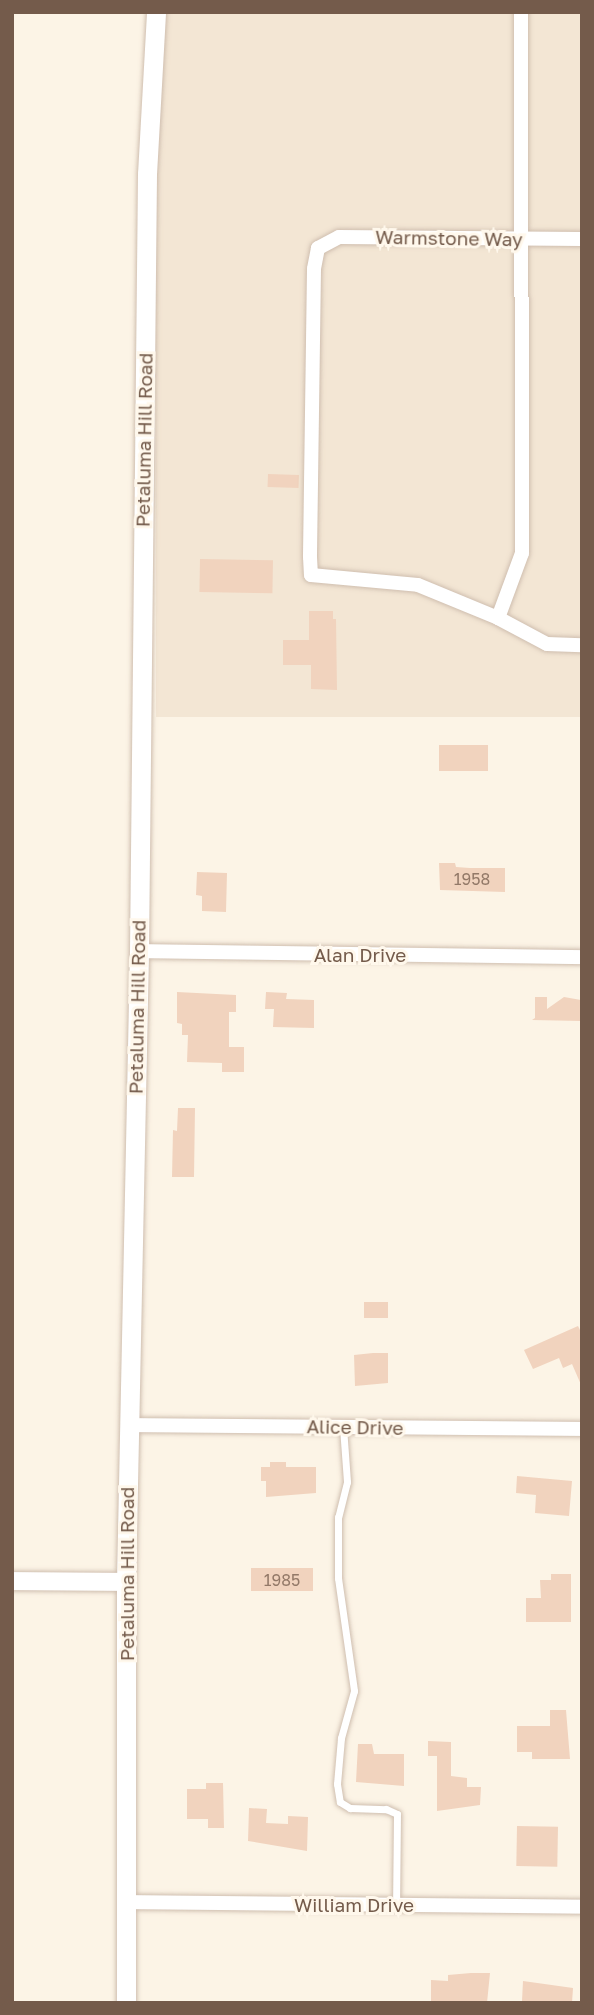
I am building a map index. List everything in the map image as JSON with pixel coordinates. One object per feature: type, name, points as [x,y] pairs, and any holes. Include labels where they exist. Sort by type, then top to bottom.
[{"type":"main road","name":"Petaluma Hill Road","points":[[126,2003],[128,1425],[139,951],[147,174],[156,12]]},
{"type":"street","points":[[521,12],[519,239],[522,553],[498,618],[547,644],[582,645]]},
{"type":"street","name":"Warmstone Way","points":[[498,618],[418,585],[311,575],[314,269],[318,248],[339,237],[582,239]]},
{"type":"street","name":"Alan Drive","points":[[139,951],[582,957]]},
{"type":"street","name":"Alice Drive","points":[[128,1425],[582,1429]]},
{"type":"street","points":[[12,1581],[126,1582]]},
{"type":"street","name":"William Drive","points":[[127,1902],[582,1907]]},
{"type":"lane","points":[[343,1427],[347,1482],[338,1517],[338,1578],[354,1691],[341,1738],[337,1784],[341,1802],[350,1808],[386,1809],[397,1814],[396,1905]]},
{"type":"shaded area","points":[[156,12],[582,12],[582,717],[156,717]]},
{"type":"building","points":[[268,474],[299,475],[299,488],[268,487]]},
{"type":"building","points":[[200,559],[273,560],[272,593],[199,592]]},
{"type":"building","points":[[309,611],[333,611],[333,619],[336,619],[337,690],[311,689],[311,665],[283,665],[283,640],[309,640]]},
{"type":"building","points":[[439,745],[488,745],[488,771],[439,771]]},
{"type":"building","points":[[439,863],[455,863],[456,867],[505,868],[505,892],[440,890]]},
{"type":"building","points":[[197,872],[227,873],[226,912],[202,911],[202,896],[196,895]]},
{"type":"building","points":[[177,992],[236,995],[236,1012],[229,1012],[229,1047],[244,1047],[244,1072],[222,1072],[222,1063],[187,1062],[188,1035],[182,1035],[182,1024],[177,1023]]},
{"type":"building","points":[[266,992],[287,993],[286,999],[314,1000],[314,1028],[273,1027],[274,1009],[265,1009]]},
{"type":"building","points":[[535,997],[547,997],[547,1009],[564,997],[581,1000],[582,1021],[532,1020],[535,1018]]},
{"type":"building","points":[[178,1108],[195,1108],[194,1177],[172,1177],[173,1130],[177,1131]]},
{"type":"building","points":[[364,1302],[388,1302],[388,1318],[364,1318]]},
{"type":"building","points":[[578,1326],[582,1334],[582,1387],[572,1364],[563,1368],[559,1358],[533,1369],[524,1350]]},
{"type":"building","points":[[388,1353],[388,1383],[355,1386],[354,1355]]},
{"type":"building","points":[[270,1462],[286,1462],[286,1467],[316,1467],[316,1493],[266,1497],[266,1481],[261,1481],[261,1467],[270,1467]]},
{"type":"building","points":[[517,1476],[572,1481],[569,1516],[535,1513],[536,1495],[516,1493]]},
{"type":"building","points":[[251,1568],[313,1568],[313,1591],[251,1591]]},
{"type":"building","points":[[551,1574],[571,1574],[571,1622],[526,1622],[526,1598],[541,1598],[540,1580],[551,1580]]},
{"type":"building","points":[[550,1710],[566,1710],[570,1759],[532,1759],[532,1752],[517,1752],[517,1726],[550,1726]]},
{"type":"building","points":[[428,1741],[451,1742],[451,1776],[467,1778],[467,1787],[481,1787],[480,1805],[437,1811],[437,1756],[428,1756]]},
{"type":"building","points":[[358,1744],[372,1744],[374,1754],[404,1754],[404,1786],[356,1782]]},
{"type":"building","points":[[206,1783],[223,1783],[224,1828],[208,1828],[208,1819],[187,1819],[187,1789],[206,1789]]},
{"type":"building","points":[[249,1808],[267,1809],[266,1823],[288,1824],[288,1816],[308,1817],[307,1851],[248,1841]]},
{"type":"building","points":[[517,1826],[558,1827],[557,1867],[516,1866]]},
{"type":"building","points":[[490,1973],[487,2003],[431,2001],[431,1980],[448,1981],[448,1975]]},
{"type":"building","points":[[523,1981],[573,1988],[572,2003],[522,2001]]}]
